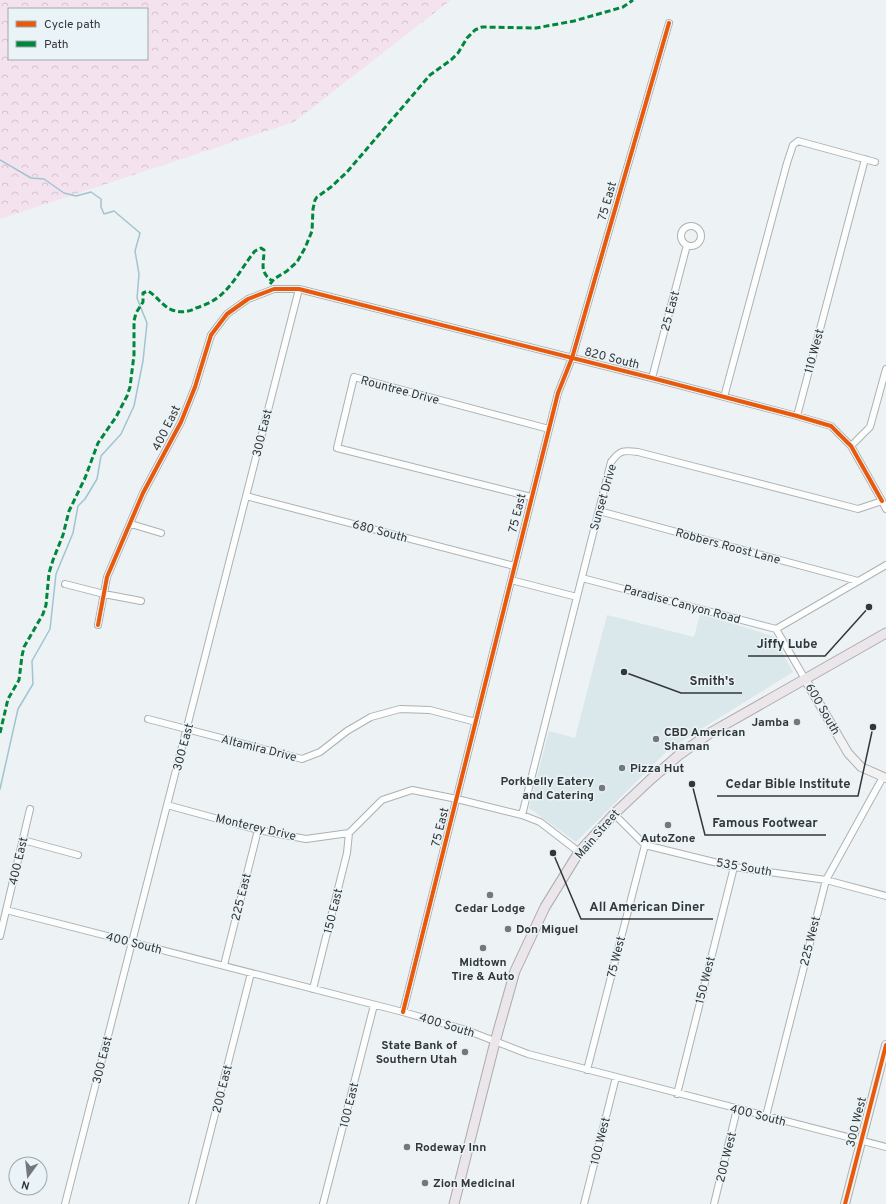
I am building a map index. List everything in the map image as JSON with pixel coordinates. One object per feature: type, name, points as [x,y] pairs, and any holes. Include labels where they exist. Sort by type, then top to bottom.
[{"type":"main road","name":"Main Street","points":[[454,1204],[495,1042],[516,971],[545,907],[579,852],[614,814],[679,755],[710,733],[805,678],[886,634]]},
{"type":"street","name":"75 East","points":[[403,1012],[558,393],[572,358],[669,23]]},
{"type":"street","points":[[724,397],[793,145],[798,141],[875,162]]},
{"type":"street","name":"110 West","points":[[797,416],[865,159]]},
{"type":"street","name":"25 East","points":[[652,378],[687,245]]},
{"type":"street","name":"400 East","points":[[98,625],[107,577],[143,493],[181,422],[195,387],[211,335],[227,314],[248,299],[274,289],[300,289]]},
{"type":"street","name":"820 South","points":[[300,289],[652,378],[831,426],[851,446],[882,501]]},
{"type":"street","name":"300 East","points":[[65,1204],[300,289]]},
{"type":"street","points":[[851,446],[870,427],[886,369]]},
{"type":"street","name":"Rountree Drive","points":[[531,498],[336,448],[350,392],[354,378],[549,429]]},
{"type":"street","name":"Sunset Drive","points":[[522,815],[611,462],[618,453],[626,450],[638,452],[858,509],[882,501]]},
{"type":"street","name":"680 South","points":[[246,496],[514,566]]},
{"type":"street","points":[[882,501],[886,510]]},
{"type":"street","name":"Robbers Roost Lane","points":[[599,511],[858,581]]},
{"type":"street","points":[[131,524],[161,533]]},
{"type":"street","points":[[776,629],[886,565]]},
{"type":"street","name":"Paradise Canyon Road","points":[[582,578],[776,629]]},
{"type":"street","points":[[511,580],[577,597]]},
{"type":"street","points":[[65,584],[104,594],[141,601]]},
{"type":"street","name":"600 South","points":[[776,629],[848,753],[861,767],[885,777]]},
{"type":"street","name":"Altamira Drive","points":[[148,719],[302,759],[320,752],[347,731],[371,717],[400,709],[430,710],[476,722]]},
{"type":"street","name":"225 West","points":[[766,1116],[826,880],[885,777]]},
{"type":"street","points":[[349,833],[382,800],[412,790],[522,815],[540,822],[579,852]]},
{"type":"street","name":"Monterey Drive","points":[[168,804],[258,830],[306,839],[349,833]]},
{"type":"street","name":"400 East","points":[[0,936],[30,809]]},
{"type":"street","points":[[614,814],[645,845]]},
{"type":"street","name":"225 East","points":[[224,965],[258,830]]},
{"type":"street","name":"150 East","points":[[313,989],[347,852],[349,833]]},
{"type":"street","points":[[23,840],[78,855]]},
{"type":"street","name":"535 South","points":[[645,845],[734,867],[826,880],[886,896]]},
{"type":"street","name":"75 West","points":[[587,1070],[645,845]]},
{"type":"street","name":"150 West","points":[[677,1094],[734,867]]},
{"type":"street","name":"400 South","points":[[6,910],[403,1012],[466,1030],[528,1054],[677,1094],[886,1147]]},
{"type":"street","name":"200 East","points":[[192,1204],[251,973]]},
{"type":"street","name":"100 East","points":[[323,1204],[374,1005]]},
{"type":"street","name":"300 West","points":[[845,1204],[886,1045]]},
{"type":"street","name":"100 West","points":[[584,1204],[616,1078]]},
{"type":"street","name":"200 West","points":[[714,1204],[737,1109]]},
{"type":"shaded area","points":[[700,614],[773,636],[793,672],[669,749],[576,842],[529,808],[549,731],[575,738],[607,615],[694,637]]},
{"type":"green space","points":[[0,0],[451,0],[294,122],[0,219]]},
{"type":"waterway","points":[[0,160],[31,178],[44,179],[64,193],[76,196],[91,192],[101,199],[101,207],[104,214],[114,211],[140,233],[135,251],[139,274],[137,298],[147,323],[143,361],[134,406],[121,434],[101,456],[97,479],[85,499],[78,506],[73,533],[56,574],[50,629],[32,661],[33,684],[18,709],[0,789]]},
{"type":"marked path","points":[[270,284],[274,279],[287,271],[297,262],[305,248],[312,231],[313,209],[317,197],[331,187],[347,172],[430,75],[451,60],[458,53],[467,38],[475,30],[482,27],[536,28],[574,21],[623,7],[633,0]]},
{"type":"marked path","points":[[0,733],[8,699],[19,680],[24,647],[43,614],[46,605],[49,573],[63,535],[69,511],[85,478],[98,443],[116,417],[130,387],[134,355],[134,321],[136,313],[143,302],[143,293],[148,291],[165,306],[175,311],[185,312],[207,304],[220,296],[228,288],[255,251],[261,248],[264,250],[264,271],[272,281]]},
{"type":"cycle path","points":[[403,1012],[558,393],[572,358],[669,23]]},
{"type":"cycle path","points":[[98,625],[107,577],[143,493],[181,422],[195,387],[211,335],[227,314],[248,299],[274,289],[299,289],[652,378],[831,426],[851,446],[882,501]]},
{"type":"cycle path","points":[[845,1204],[886,1045]]},
{"type":"place","name":"Jiffy Lube","points":[[869,607]]},
{"type":"place","name":"Smith's","points":[[624,672]]},
{"type":"place","name":"Jamba","points":[[797,722]]},
{"type":"place","name":"Cedar Bible Institute","points":[[873,727]]},
{"type":"place","name":"CBD American Shaman","points":[[656,739]]},
{"type":"place","name":"Pizza Hut","points":[[622,768]]},
{"type":"place","name":"Famous Footwear","points":[[692,784]]},
{"type":"place","name":"Porkbelly Eatery and Catering","points":[[602,788]]},
{"type":"place","name":"AutoZone","points":[[668,825]]},
{"type":"place","name":"All American Diner","points":[[553,853]]},
{"type":"place","name":"Cedar Lodge","points":[[490,895]]},
{"type":"place","name":"Don Miguel","points":[[508,929]]},
{"type":"place","name":"Midtown Tire & Auto","points":[[483,948]]},
{"type":"place","name":"State Bank of Southern Utah","points":[[465,1052]]},
{"type":"place","name":"Rodeway Inn","points":[[407,1147]]},
{"type":"place","name":"Zion Medicinal","points":[[425,1183]]}]
